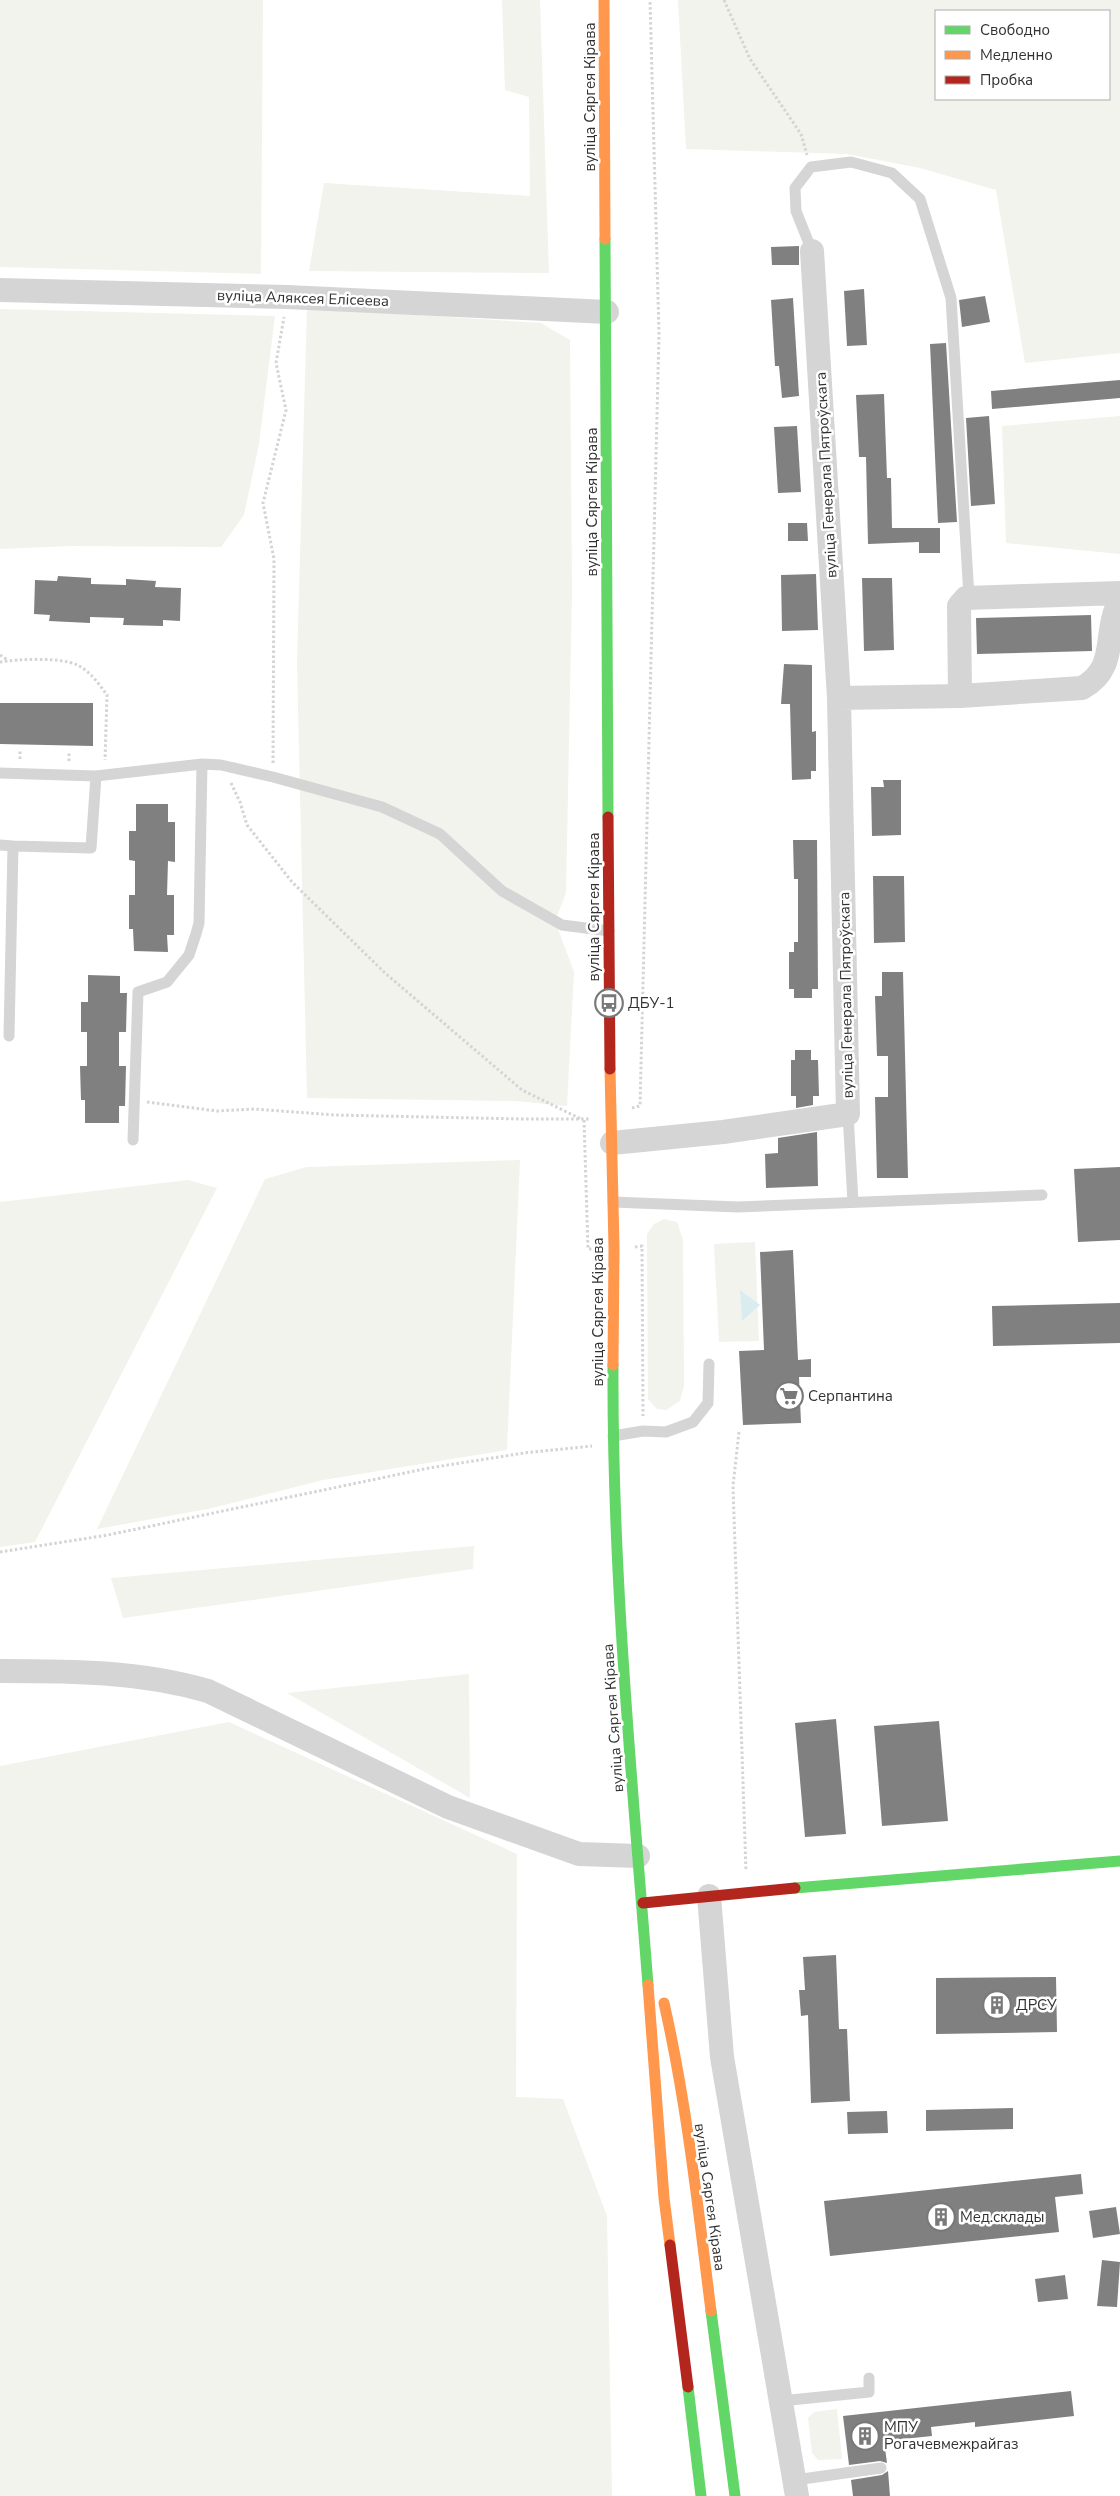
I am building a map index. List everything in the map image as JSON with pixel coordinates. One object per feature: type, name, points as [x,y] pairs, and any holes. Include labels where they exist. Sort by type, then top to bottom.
[{"type":"main road","name":"вуліца Сяргея Кірава","points":[[604,0],[613,1436],[622,1647],[664,2198],[701,2496]]},
{"type":"main road","points":[[643,1904],[746,1892],[1120,1861]]},
{"type":"main road","name":"вуліца Сяргея Кірава","points":[[643,1904],[672,2038],[696,2198],[735,2496]]},
{"type":"street","name":"вуліца Генерала Пятроўскага","points":[[612,1143],[723,1132],[848,1114],[839,698],[812,251]]},
{"type":"street","name":"вуліца Аляксея Елісеева","points":[[0,290],[287,297],[607,312]]},
{"type":"street","points":[[960,696],[959,606],[969,597],[1120,593]]},
{"type":"street","points":[[839,698],[960,696],[1072,690],[1090,684],[1105,669],[1110,659],[1115,616],[1120,601]]},
{"type":"street","points":[[0,1671],[133,1675],[171,1680],[208,1690],[448,1807],[579,1854],[638,1856]]},
{"type":"street","points":[[708,1896],[722,2057],[796,2488]]},
{"type":"lane","points":[[812,251],[796,211],[795,188],[811,167],[851,162],[892,173],[920,199],[951,298],[969,597]]},
{"type":"lane","points":[[0,773],[96,776],[202,764],[221,765],[273,777],[382,807],[440,834],[502,891],[562,925],[609,931]]},
{"type":"lane","points":[[133,1140],[138,992],[167,982],[189,955],[199,923],[202,764]]},
{"type":"lane","points":[[0,845],[91,848],[96,776]]},
{"type":"lane","points":[[9,1036],[13,846]]},
{"type":"lane","points":[[848,1114],[853,1202]]},
{"type":"lane","points":[[613,1202],[738,1208],[1042,1195]]},
{"type":"lane","points":[[613,1436],[643,1431],[666,1432],[685,1426],[702,1414],[708,1403],[709,1364]]},
{"type":"lane","points":[[781,2401],[869,2392],[869,2378]]},
{"type":"lane","points":[[796,2488],[881,2468]]},
{"type":"path","points":[[640,1106],[658,334],[650,0]]},
{"type":"path","points":[[724,0],[750,58],[801,134],[811,167]]},
{"type":"path","points":[[273,777],[272,660],[274,559],[263,503],[286,410],[276,363],[287,297]]},
{"type":"path","points":[[0,655],[9,660]]},
{"type":"path","points":[[0,662],[9,660],[59,661],[75,664],[97,682],[107,695],[105,766]]},
{"type":"path","points":[[221,765],[240,802],[247,825],[298,888],[385,973],[522,1090],[584,1120]]},
{"type":"path","points":[[134,1100],[217,1110],[254,1109],[335,1115],[584,1120]]},
{"type":"path","points":[[584,1120],[588,1249]]},
{"type":"path","points":[[642,1246],[643,1431]]},
{"type":"path","points":[[739,1432],[733,1486],[746,1892]]},
{"type":"path","points":[[0,1552],[108,1535],[429,1468],[524,1453],[592,1446],[613,1436]]},
{"type":"shaded area","points":[[0,0],[263,0],[261,274],[0,267]]},
{"type":"shaded area","points":[[502,0],[540,0],[549,273],[309,271],[324,183],[530,196],[529,97],[505,90]]},
{"type":"shaded area","points":[[678,0],[1120,0],[1120,353],[1025,363],[996,190],[920,168],[847,154],[686,149]]},
{"type":"shaded area","points":[[307,308],[541,323],[570,340],[572,592],[566,893],[555,921],[574,972],[567,1106],[515,1101],[307,1098],[297,662]]},
{"type":"shaded area","points":[[0,309],[275,316],[259,444],[244,515],[221,547],[71,546],[0,549]]},
{"type":"shaded area","points":[[1120,416],[1120,554],[1006,543],[1002,426]]},
{"type":"shaded area","points":[[520,1160],[507,1450],[323,1480],[208,1509],[97,1529],[265,1179],[307,1167]]},
{"type":"shaded area","points":[[188,1180],[217,1188],[35,1542],[0,1547],[0,1202]]},
{"type":"shaded area","points":[[664,1219],[677,1222],[683,1240],[684,1386],[680,1401],[666,1410],[657,1409],[648,1399],[647,1234],[654,1224]]},
{"type":"shaded area","points":[[755,1242],[759,1341],[719,1342],[714,1244]]},
{"type":"shaded area","points":[[740,1290],[760,1305],[742,1321]]},
{"type":"shaded area","points":[[474,1546],[473,1569],[123,1618],[111,1578]]},
{"type":"shaded area","points":[[469,1674],[470,1798],[287,1693]]},
{"type":"shaded area","points":[[229,1722],[517,1854],[516,2097],[563,2099],[607,2216],[612,2496],[0,2496],[0,1766]]},
{"type":"shaded area","points":[[837,2409],[842,2459],[818,2460],[812,2453],[808,2418],[814,2412]]},
{"type":"building","points":[[799,246],[799,265],[772,265],[771,247]]},
{"type":"building","points":[[864,289],[867,345],[847,346],[844,291]]},
{"type":"building","points":[[985,296],[990,322],[962,327],[959,300]]},
{"type":"building","points":[[793,298],[799,396],[782,398],[779,366],[775,366],[771,300]]},
{"type":"building","points":[[946,343],[957,522],[938,523],[930,344]]},
{"type":"building","points":[[1120,380],[1120,398],[992,409],[991,391]]},
{"type":"building","points":[[884,394],[887,478],[891,478],[892,528],[940,528],[940,553],[919,553],[919,542],[868,544],[866,457],[859,457],[856,395]]},
{"type":"building","points":[[989,416],[995,504],[971,506],[966,418]]},
{"type":"building","points":[[797,426],[801,492],[778,493],[774,427]]},
{"type":"building","points":[[788,523],[807,523],[808,541],[788,541]]},
{"type":"building","points":[[816,574],[818,630],[782,631],[781,575]]},
{"type":"building","points":[[58,576],[91,578],[91,584],[126,585],[126,579],[156,581],[155,587],[181,588],[180,621],[163,620],[163,626],[123,625],[124,618],[90,617],[90,623],[49,621],[50,615],[34,614],[35,580],[57,581]]},
{"type":"building","points":[[862,578],[892,578],[894,650],[864,651]]},
{"type":"building","points":[[1091,615],[1092,651],[977,654],[976,618]]},
{"type":"building","points":[[784,664],[812,665],[812,732],[816,731],[816,771],[811,771],[811,779],[792,780],[790,704],[781,704]]},
{"type":"building","points":[[0,703],[93,703],[93,746],[0,744]]},
{"type":"building","points":[[883,780],[901,780],[901,835],[872,836],[871,787],[884,787]]},
{"type":"building","points":[[136,804],[168,804],[168,822],[175,822],[175,862],[168,861],[167,895],[174,895],[174,935],[167,935],[168,952],[134,951],[133,929],[129,929],[129,895],[135,895],[135,861],[129,860],[129,831],[136,831]]},
{"type":"building","points":[[793,840],[817,840],[818,989],[812,989],[812,998],[794,998],[794,989],[789,989],[789,952],[794,952],[794,942],[798,942],[798,879],[794,879]]},
{"type":"building","points":[[873,876],[904,876],[905,942],[874,943]]},
{"type":"building","points":[[882,972],[903,972],[908,1178],[877,1178],[875,1097],[888,1097],[888,1056],[877,1056],[875,996],[882,996]]},
{"type":"building","points":[[88,975],[120,976],[120,993],[127,993],[126,1032],[119,1032],[119,1066],[126,1066],[125,1106],[119,1106],[119,1123],[85,1123],[85,1100],[81,1100],[80,1066],[87,1066],[87,1032],[81,1032],[81,1002],[88,1002]]},
{"type":"building","points":[[795,1050],[811,1050],[811,1060],[818,1060],[819,1096],[813,1096],[813,1105],[796,1108],[796,1096],[791,1096],[791,1060],[795,1060]]},
{"type":"building","points":[[817,1132],[818,1186],[766,1188],[765,1154],[778,1153],[778,1138]]},
{"type":"building","points":[[1120,1167],[1120,1240],[1078,1242],[1074,1169]]},
{"type":"building","points":[[793,1250],[798,1360],[811,1359],[811,1377],[799,1377],[801,1423],[743,1425],[739,1351],[764,1350],[760,1252]]},
{"type":"building","points":[[1120,1303],[1120,1343],[993,1346],[992,1306]]},
{"type":"building","points":[[836,1719],[846,1834],[805,1837],[795,1723]]},
{"type":"building","points":[[939,1721],[948,1821],[882,1826],[874,1726]]},
{"type":"building","points":[[836,1955],[839,2029],[847,2029],[850,2101],[811,2103],[808,2015],[801,2016],[799,1990],[805,1990],[803,1957]]},
{"type":"building","name":"ДРСУ","points":[[1056,1977],[1057,2032],[936,2034],[936,1978]]},
{"type":"building","points":[[1013,2108],[1013,2129],[926,2131],[926,2110]]},
{"type":"building","points":[[887,2111],[888,2133],[848,2134],[847,2112]]},
{"type":"building","name":"Мед.склады","points":[[1081,2174],[1083,2194],[1055,2197],[1059,2232],[830,2256],[824,2201]]},
{"type":"building","name":"Мед.склады","points":[[1116,2207],[1120,2234],[1093,2238],[1089,2211]]},
{"type":"building","points":[[1102,2260],[1120,2262],[1117,2307],[1097,2306]]},
{"type":"building","points":[[1065,2275],[1068,2299],[1038,2302],[1035,2279]]},
{"type":"building","points":[[1071,2391],[1074,2416],[975,2427],[975,2422],[931,2427],[932,2436],[884,2441],[887,2463],[880,2461],[849,2465],[843,2416]]},
{"type":"building","points":[[888,2471],[890,2496],[853,2496],[851,2480],[882,2475]]},
{"type":"traffic: fast","points":[[605,239],[608,817]]},
{"type":"traffic: fast","points":[[613,1365],[619,1598],[648,1985]]},
{"type":"traffic: fast","points":[[795,1888],[1120,1861]]},
{"type":"traffic: fast","points":[[711,2311],[735,2496]]},
{"type":"traffic: fast","points":[[688,2387],[701,2496]]},
{"type":"traffic: slow","points":[[604,0],[605,239]]},
{"type":"traffic: slow","points":[[610,1069],[614,1248],[613,1365]]},
{"type":"traffic: slow","points":[[648,1985],[664,2198],[670,2245]]},
{"type":"traffic: slow","points":[[664,2003],[686,2118],[711,2311]]},
{"type":"traffic: jam","points":[[608,817],[610,1069]]},
{"type":"traffic: jam","points":[[643,1903],[795,1888]]},
{"type":"traffic: jam","points":[[670,2245],[688,2387]]},
{"type":"place","name":"ДБУ-1","points":[[609,1003]]},
{"type":"place","name":"Серпантина","points":[[789,1396]]},
{"type":"place","name":"ДРСУ","points":[[997,2005]]},
{"type":"place","name":"Мед.склады","points":[[941,2217]]},
{"type":"place","name":"МПУ Рогачевмежрайгаз","points":[[865,2436]]}]
